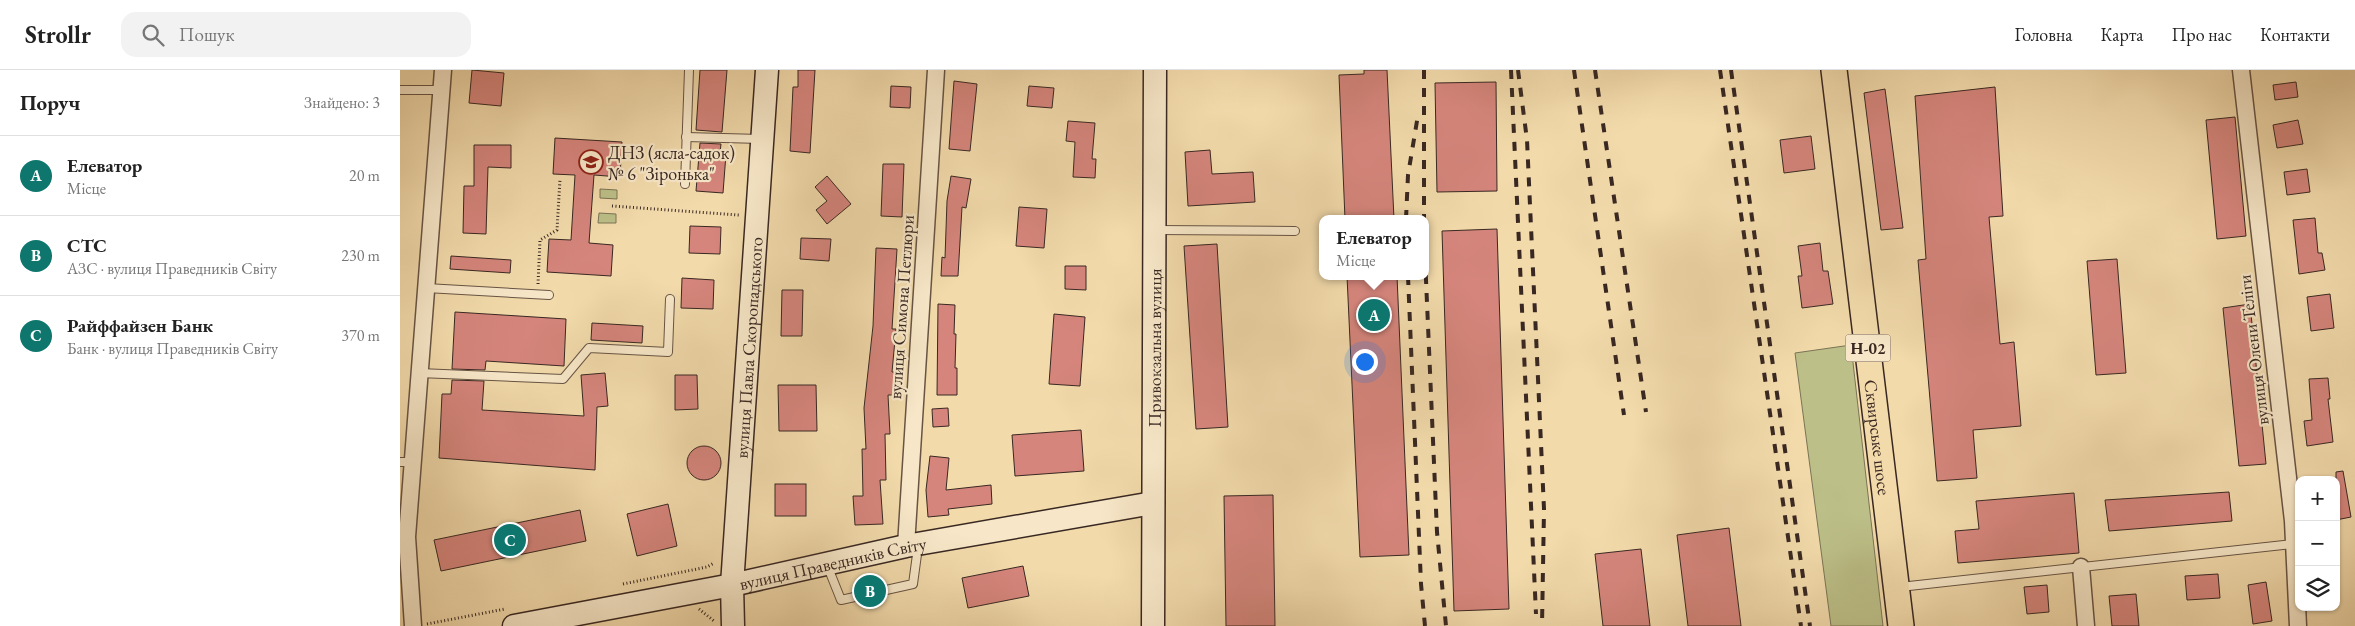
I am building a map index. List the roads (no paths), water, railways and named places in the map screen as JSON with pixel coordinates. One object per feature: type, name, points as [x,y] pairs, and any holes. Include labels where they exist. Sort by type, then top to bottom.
[{"type":"main road","name":"Сквирське шосе","points":[[1834,70],[1901,626]]},
{"type":"street","points":[[413,626],[404,537],[406,462],[419,373],[443,70]]},
{"type":"street","name":"вулиця Павла Скоропадського","points":[[734,626],[732,585],[767,70]]},
{"type":"street","name":"вулиця Симона Петлюри","points":[[912,545],[936,70]]},
{"type":"street","name":"Привокзальна вулиця","points":[[1153,626],[1155,70]]},
{"type":"street","name":"вулиця Олени Теліги","points":[[2241,70],[2293,521],[2298,626]]},
{"type":"street","name":"вулиця Праведників Світу","points":[[514,626],[732,585],[912,545],[1153,503]]},
{"type":"street","points":[[2081,567],[2086,626]]},
{"type":"lane","points":[[685,184],[689,70]]},
{"type":"lane","points":[[400,90],[442,90]]},
{"type":"lane","points":[[686,137],[763,139]]},
{"type":"lane","points":[[1154,230],[1295,231]]},
{"type":"lane","points":[[426,288],[549,295]]},
{"type":"lane","points":[[419,373],[563,379],[589,348],[668,352],[670,299]]},
{"type":"lane","points":[[1896,587],[2293,544]]},
{"type":"lane","points":[[826,564],[841,600],[913,584],[912,545]]},
{"type":"railway","points":[[1424,70],[1424,215]]},
{"type":"railway","points":[[1511,70],[1536,614]]},
{"type":"railway","points":[[1518,70],[1527,140],[1544,509],[1542,626]]},
{"type":"railway","points":[[1574,70],[1624,415]]},
{"type":"railway","points":[[1595,70],[1646,412]]},
{"type":"railway","points":[[1720,70],[1801,626]]},
{"type":"railway","points":[[1731,70],[1810,626]]},
{"type":"railway","points":[[1406,215],[1408,175],[1418,115]]},
{"type":"railway","points":[[1408,280],[1421,584],[1425,626]]},
{"type":"railway","points":[[1426,280],[1437,532],[1446,626]]},
{"type":"place","name":"ДНЗ (ясла-садок) № 6 \"Зіронька\"","points":[[591,162]]},
{"type":"place","name":"Елеватор","points":[[1374,315]]},
{"type":"place","name":"Райффайзен Банк","points":[[510,540]]},
{"type":"place","name":"СТС","points":[[870,591]]}]
